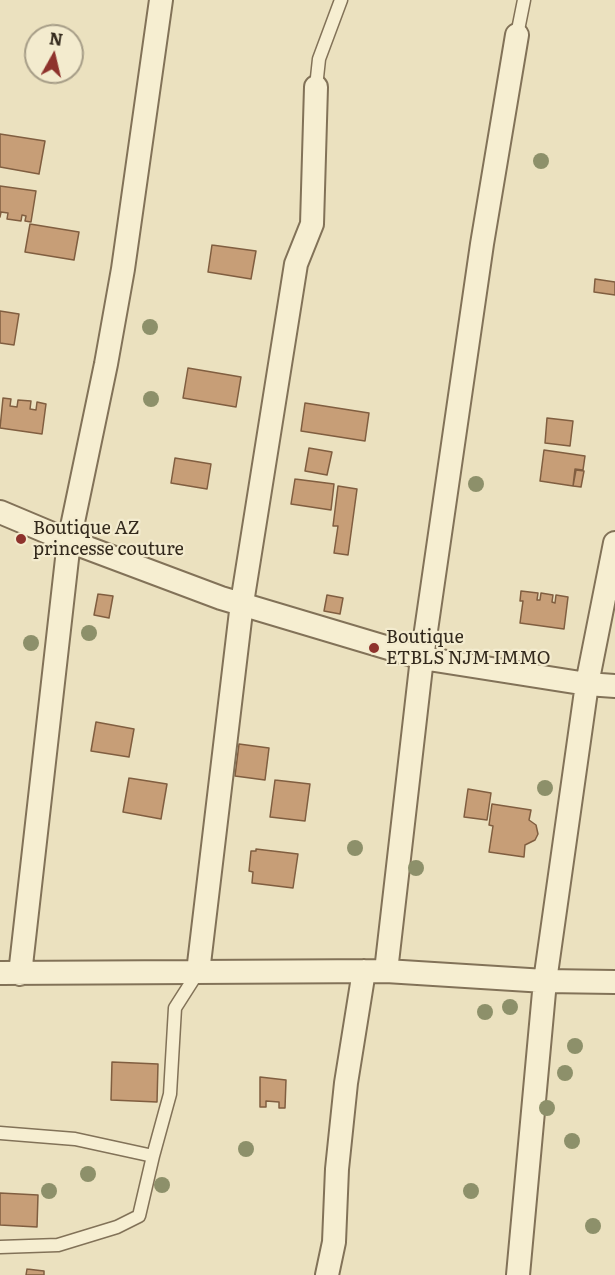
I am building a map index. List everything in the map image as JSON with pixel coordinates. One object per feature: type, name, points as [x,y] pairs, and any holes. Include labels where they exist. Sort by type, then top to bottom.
[{"type":"street","points":[[161,0],[123,269],[106,364],[69,541],[10,973],[375,971],[545,981],[615,982]]},
{"type":"street","points":[[327,1275],[334,1242],[337,1169],[346,1083],[375,971],[423,658],[482,244],[517,35]]},
{"type":"street","points":[[198,972],[243,603],[296,264],[312,224],[316,87]]},
{"type":"street","points":[[0,512],[69,541],[221,598],[423,658],[587,684],[615,686]]},
{"type":"street","points":[[518,1275],[545,981],[587,684],[615,543]]},
{"type":"lane","points":[[316,87],[319,59],[341,0]]},
{"type":"lane","points":[[517,35],[524,0]]},
{"type":"lane","points":[[0,1247],[58,1245],[117,1227],[139,1216],[170,1094],[175,1008],[198,972]]},
{"type":"lane","points":[[0,1133],[75,1139],[153,1156]]},
{"type":"building","points":[[0,134],[45,141],[39,174],[0,167]]},
{"type":"building","points":[[0,186],[36,191],[31,222],[25,221],[26,216],[22,215],[21,221],[7,219],[8,213],[1,212],[0,217]]},
{"type":"building","points":[[30,224],[79,232],[74,260],[25,252]]},
{"type":"building","points":[[212,245],[256,251],[251,279],[208,272]]},
{"type":"building","points":[[595,279],[615,282],[615,295],[594,292]]},
{"type":"building","points":[[0,311],[19,314],[14,345],[0,343]]},
{"type":"building","points":[[188,368],[241,377],[236,407],[183,398]]},
{"type":"building","points":[[3,398],[11,399],[10,406],[17,407],[18,400],[31,401],[30,409],[36,410],[37,402],[46,404],[42,434],[0,428]]},
{"type":"building","points":[[305,403],[369,413],[365,441],[301,431]]},
{"type":"building","points":[[547,418],[573,421],[570,446],[545,443]]},
{"type":"building","points":[[309,448],[332,452],[327,475],[305,471]]},
{"type":"building","points":[[544,450],[585,456],[583,470],[575,469],[573,486],[540,481]]},
{"type":"building","points":[[175,458],[211,464],[207,489],[171,483]]},
{"type":"building","points":[[576,470],[584,471],[581,487],[573,486]]},
{"type":"building","points":[[295,479],[334,484],[331,510],[291,504]]},
{"type":"building","points":[[338,486],[357,489],[348,555],[334,553],[338,526],[333,526]]},
{"type":"building","points":[[521,591],[538,593],[537,600],[540,600],[541,593],[553,595],[552,602],[555,603],[556,595],[568,597],[564,629],[520,623],[523,601],[520,601]]},
{"type":"building","points":[[98,594],[113,596],[109,618],[94,615]]},
{"type":"building","points":[[327,595],[343,598],[340,614],[324,611]]},
{"type":"building","points":[[96,722],[134,729],[129,757],[91,751]]},
{"type":"building","points":[[239,744],[269,748],[265,780],[235,776]]},
{"type":"building","points":[[129,778],[167,784],[161,819],[123,812]]},
{"type":"building","points":[[275,780],[310,784],[305,821],[270,817]]},
{"type":"building","points":[[468,789],[491,793],[487,820],[464,817]]},
{"type":"building","points":[[492,804],[531,810],[529,820],[536,825],[538,834],[535,840],[525,845],[524,857],[489,852],[493,826],[489,825]]},
{"type":"building","points":[[256,849],[298,854],[293,888],[252,883],[253,872],[249,871],[251,851],[256,851]]},
{"type":"building","points":[[112,1062],[158,1064],[157,1102],[111,1100]]},
{"type":"building","points":[[260,1077],[286,1080],[285,1108],[279,1108],[279,1102],[266,1101],[266,1107],[260,1107]]},
{"type":"building","points":[[0,1193],[38,1195],[37,1227],[0,1225]]},
{"type":"building","points":[[27,1269],[44,1271],[44,1275],[26,1275]]},
{"type":"place","name":"Boutique AZ princesse couture","points":[[21,539]]},
{"type":"place","name":"Boutique ETBLS NJM IMMO","points":[[374,648]]}]
